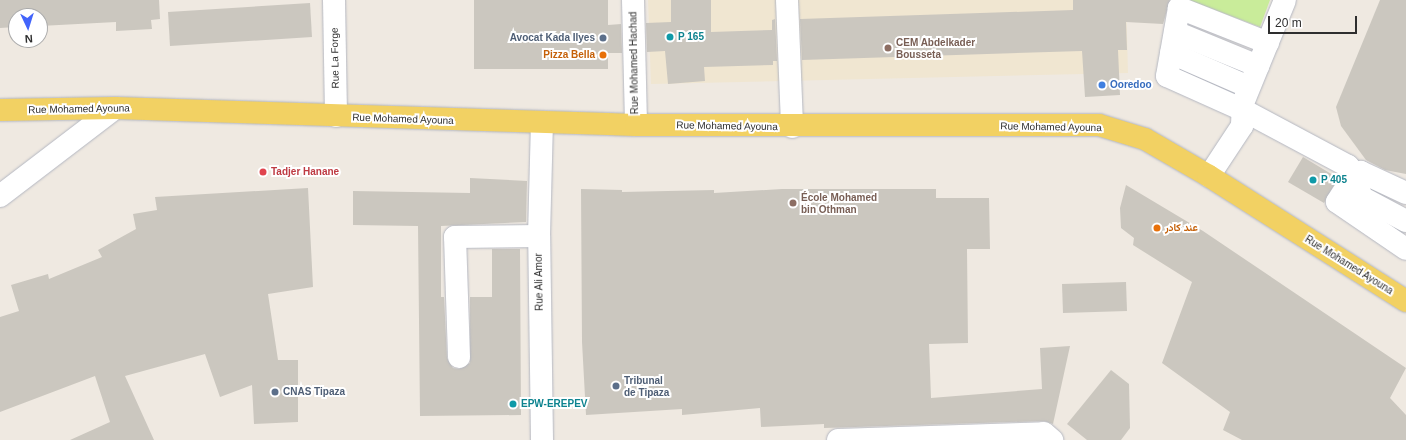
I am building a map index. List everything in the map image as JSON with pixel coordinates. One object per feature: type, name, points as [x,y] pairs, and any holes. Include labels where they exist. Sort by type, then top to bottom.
[{"type":"main road","name":"Rue Mohamed Ayouna","points":[[0,110],[114,108],[542,124],[636,126],[792,127],[1099,125],[1145,139],[1209,176],[1406,301]]},
{"type":"street","name":"Rue La Forge","points":[[334,0],[336,116]]},
{"type":"street","name":"Rue Mohamed Hachad","points":[[633,0],[636,126]]},
{"type":"street","points":[[787,0],[792,127]]},
{"type":"street","points":[[1209,176],[1242,126],[1243,110],[1249,87],[1285,0]]},
{"type":"street","points":[[1268,43],[1179,8],[1167,76],[1243,110],[1348,166],[1355,174],[1361,196],[1406,221]]},
{"type":"street","points":[[1175,32],[1258,66]]},
{"type":"street","points":[[1171,53],[1249,87]]},
{"type":"street","points":[[0,196],[114,108]]},
{"type":"street","name":"Rue Ali Amor","points":[[542,124],[539,236],[542,440]]},
{"type":"street","points":[[1406,193],[1361,172],[1355,174],[1337,202],[1406,248]]},
{"type":"street","points":[[459,357],[455,236],[539,236]]},
{"type":"street","points":[[838,440],[1044,433],[1052,440]]},
{"type":"shaded area","name":"CEM Abdelkader Bousseta","points":[[648,0],[1126,0],[1128,73],[651,84]]},
{"type":"green space","points":[[1189,0],[1270,0],[1260,27]]},
{"type":"building","points":[[0,0],[159,0],[160,19],[151,20],[152,29],[116,31],[116,22],[48,26],[48,8],[8,8],[8,28],[0,28]]},
{"type":"building","points":[[474,0],[608,0],[608,25],[621,24],[622,53],[608,53],[608,69],[474,69]]},
{"type":"building","points":[[671,0],[711,0],[711,32],[772,30],[772,20],[775,19],[777,61],[773,61],[773,65],[704,67],[705,81],[668,84],[665,51],[647,52],[646,23],[671,22]]},
{"type":"building","points":[[1073,0],[1170,0],[1163,24],[1126,22],[1127,50],[1118,50],[1120,95],[1085,97],[1082,51],[802,60],[800,19],[1073,10]]},
{"type":"building","points":[[1380,0],[1406,0],[1406,174],[1385,170],[1366,160],[1341,126],[1336,107]]},
{"type":"building","points":[[310,3],[312,37],[170,46],[168,12]]},
{"type":"building","name":"P 405","points":[[1303,157],[1338,178],[1324,203],[1288,182]]},
{"type":"building","points":[[470,178],[527,181],[526,222],[441,226],[441,297],[444,297],[447,358],[453,368],[459,369],[470,363],[470,297],[492,297],[492,249],[520,249],[521,415],[420,416],[418,226],[353,225],[353,191],[470,193]]},
{"type":"building","points":[[1126,185],[1203,231],[1406,368],[1390,398],[1406,415],[1406,440],[1242,440],[1223,430],[1230,412],[1162,363],[1192,282],[1133,245],[1134,238],[1121,228],[1120,208]]},
{"type":"building","points":[[308,188],[313,287],[268,294],[278,360],[298,360],[298,422],[254,424],[252,385],[220,397],[205,354],[125,376],[154,440],[70,440],[110,422],[95,376],[0,412],[0,317],[19,311],[11,285],[48,274],[49,279],[102,257],[98,250],[136,229],[133,214],[157,210],[155,197]]},
{"type":"building","points":[[581,189],[622,190],[622,192],[714,190],[714,193],[782,189],[936,189],[936,198],[989,198],[990,249],[967,249],[968,343],[929,344],[931,398],[1042,389],[1040,348],[1070,346],[1053,424],[1044,421],[824,428],[824,424],[761,427],[760,408],[682,415],[682,409],[586,415],[582,342]]},
{"type":"building","points":[[1126,282],[1127,311],[1063,313],[1062,284]]},
{"type":"building","points":[[1111,370],[1129,384],[1130,428],[1121,440],[1087,440],[1067,424]]},
{"type":"place","name":"P 165","points":[[670,37]]},
{"type":"place","name":"Avocat Kada Ilyes","points":[[603,38]]},
{"type":"place","name":"CEM Abdelkader Bousseta","points":[[888,48]]},
{"type":"place","name":"Pizza Bella","points":[[603,55]]},
{"type":"place","name":"Ooredoo","points":[[1102,85]]},
{"type":"place","name":"Tadjer Hanane","points":[[263,172]]},
{"type":"place","name":"P 405","points":[[1313,180]]},
{"type":"place","name":"École Mohamed bin Othman","points":[[793,203]]},
{"type":"place","name":"عند كادر","points":[[1157,228]]},
{"type":"place","name":"Tribunal de Tipaza","points":[[616,386]]},
{"type":"place","name":"CNAS Tipaza","points":[[275,392]]},
{"type":"place","name":"EPW-EREPEV","points":[[513,404]]}]
